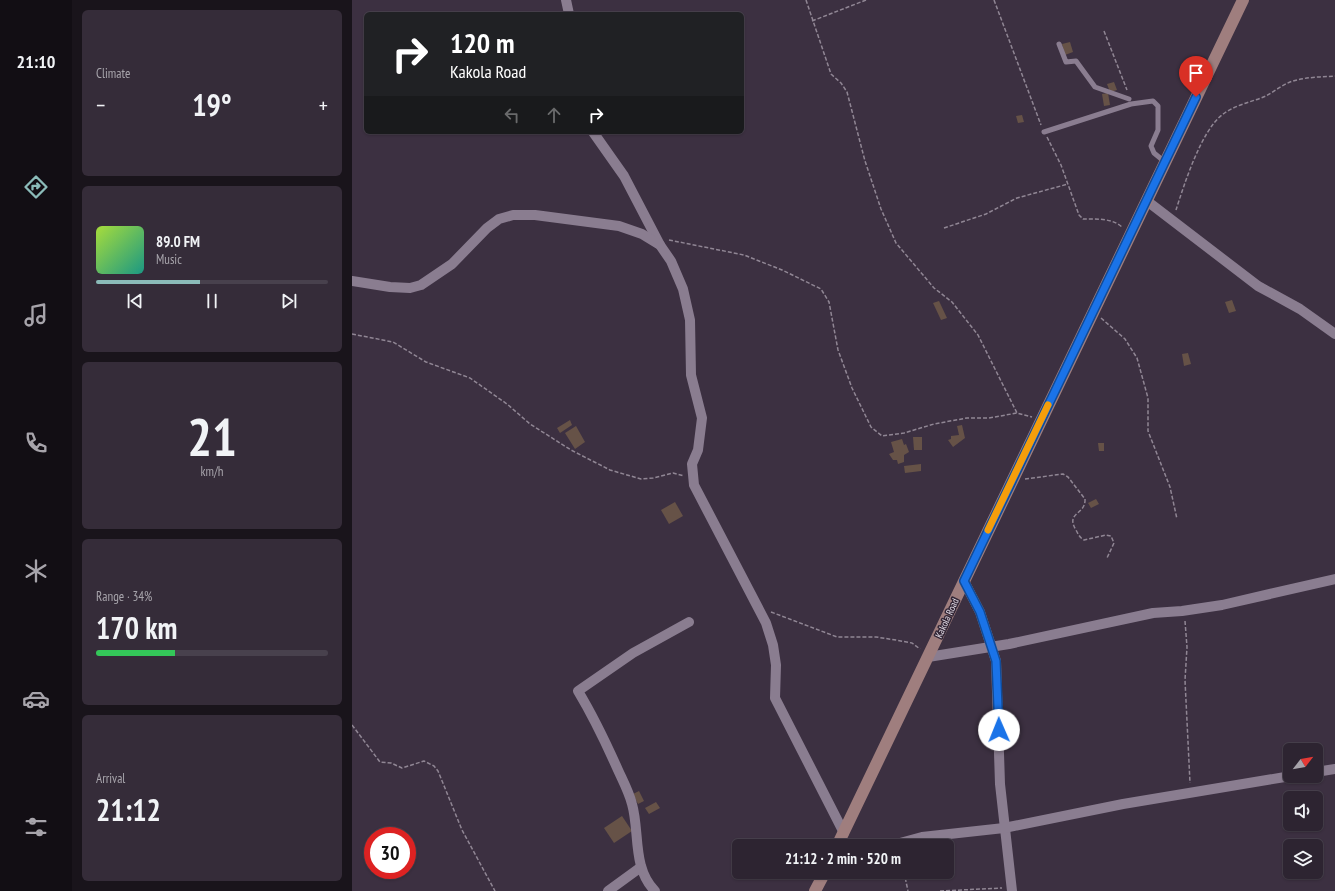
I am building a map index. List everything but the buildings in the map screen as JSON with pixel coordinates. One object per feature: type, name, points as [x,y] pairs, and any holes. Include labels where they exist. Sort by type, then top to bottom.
[{"type":"main road","name":"Kakola Road","points":[[841,839],[1243,0]]},
{"type":"main road","points":[[815,891],[821,879]]},
{"type":"street","points":[[566,0],[569,12]]},
{"type":"street","points":[[594,134],[624,176],[671,261],[683,289],[690,320],[691,375],[702,418],[698,450],[692,464],[694,485],[758,607],[773,644],[776,665],[775,698],[844,833]]},
{"type":"street","points":[[1147,201],[1172,222],[1258,286],[1300,310],[1335,334]]},
{"type":"street","points":[[352,282],[410,288],[421,285],[452,264],[487,228],[499,219],[513,215],[535,215],[618,226],[659,241]]},
{"type":"street","points":[[928,658],[991,648],[1153,613],[1182,611],[1222,605],[1335,579]]},
{"type":"street","points":[[964,581],[980,612],[996,661],[998,674],[999,772],[1012,890]]},
{"type":"street","points":[[655,891],[642,873],[632,803],[608,747],[578,691],[634,653],[688,622]]},
{"type":"street","points":[[1323,771],[1335,769]]},
{"type":"street","points":[[915,839],[1004,828],[1123,804],[1283,777]]},
{"type":"street","points":[[608,891],[641,867]]},
{"type":"lane","points":[[1059,44],[1066,62],[1076,61],[1096,87],[1129,98]]},
{"type":"lane","points":[[1044,132],[1130,104],[1153,101],[1158,106],[1159,121],[1156,137],[1151,146],[1154,153],[1165,162]]},
{"type":"path","points":[[806,0],[831,74],[841,83],[847,92],[865,161],[881,209],[896,243],[934,288],[952,302],[978,335],[1017,413]]},
{"type":"path","points":[[812,21],[866,0]]},
{"type":"path","points":[[1104,31],[1120,70],[1129,98]]},
{"type":"path","points":[[1172,222],[1186,178],[1204,141],[1215,122],[1222,114],[1292,82],[1304,78],[1335,76]]},
{"type":"path","points":[[944,228],[986,214],[1017,198],[1068,184]]},
{"type":"path","points":[[659,241],[744,255],[782,270],[821,289],[829,302],[838,350],[852,388],[871,427],[882,436],[904,433],[934,424],[967,418],[989,418],[1017,413],[1041,420]]},
{"type":"path","points":[[1092,313],[1119,333],[1132,347],[1137,358],[1148,398],[1148,431],[1170,487],[1177,519]]},
{"type":"path","points":[[352,334],[393,342],[426,362],[470,378],[536,428],[571,450],[610,470],[642,479],[680,474],[694,485]]},
{"type":"path","points":[[1011,482],[1058,473],[1068,477],[1085,499],[1084,506],[1073,518],[1072,524],[1084,540],[1106,535],[1111,536],[1114,543],[1108,558]]},
{"type":"path","points":[[758,607],[837,637],[876,638],[907,642],[918,647],[928,658]]},
{"type":"path","points":[[1182,611],[1186,635],[1185,680],[1190,792]]},
{"type":"path","points":[[352,725],[380,762],[391,763],[402,768],[424,761],[434,766],[442,780],[462,830],[495,891]]},
{"type":"path","points":[[905,879],[908,891]]},
{"type":"path","points":[[940,891],[1012,890]]},
{"type":"slow traffic","points":[[988,530],[1048,405]]},
{"type":"route","points":[[999,730],[998,674],[996,661],[980,612],[964,581],[1196,97]]}]
